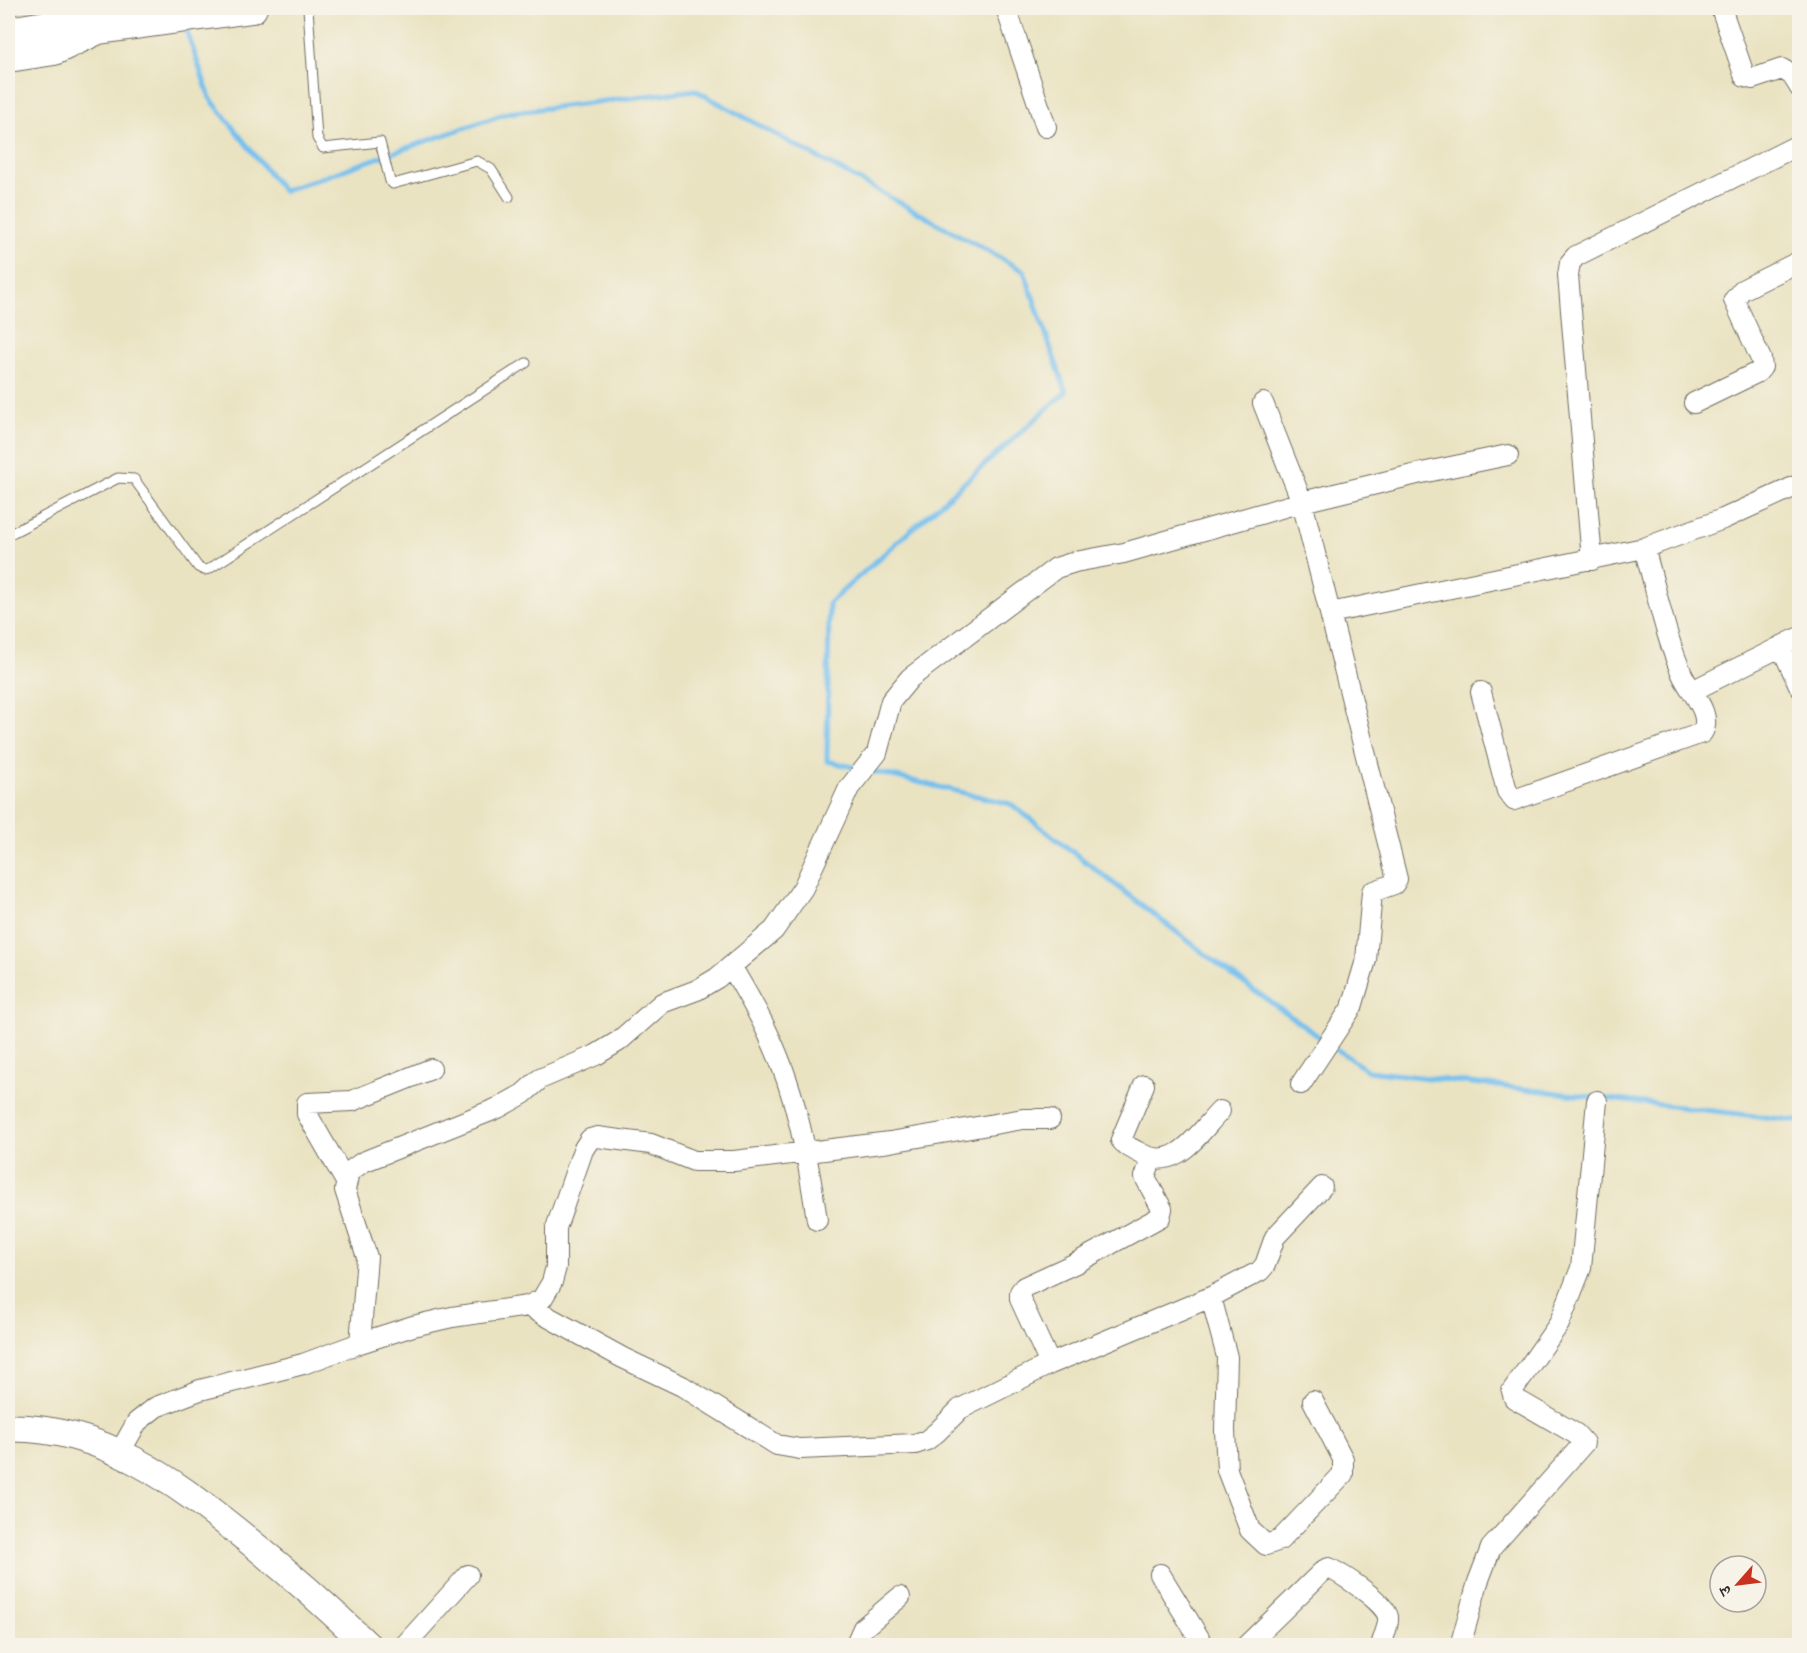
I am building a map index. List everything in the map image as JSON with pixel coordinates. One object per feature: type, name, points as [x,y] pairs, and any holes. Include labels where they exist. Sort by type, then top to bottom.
[{"type":"main road","points":[[8,32],[52,25],[108,27],[252,8]]},
{"type":"main road","points":[[8,57],[54,50],[108,27]]},
{"type":"street","points":[[1006,8],[1046,127]]},
{"type":"street","points":[[1721,8],[1745,76],[1752,79],[1782,69],[1792,75],[1800,88]]},
{"type":"street","points":[[1592,560],[1568,269],[1570,263],[1576,256],[1800,144]]},
{"type":"street","points":[[1694,403],[1758,372],[1762,367],[1761,359],[1734,300],[1742,290],[1800,261]]},
{"type":"street","points":[[1263,403],[1302,502],[1397,879],[1394,884],[1372,892],[1366,960],[1352,1007],[1301,1084]]},
{"type":"street","points":[[345,1180],[356,1166],[498,1108],[547,1075],[596,1055],[619,1041],[662,1003],[703,987],[732,966],[774,930],[793,906],[849,788],[877,753],[891,701],[910,678],[1065,564],[1124,553],[1302,502],[1508,455]]},
{"type":"street","points":[[1330,613],[1644,548],[1723,519],[1800,484]]},
{"type":"street","points":[[1481,692],[1507,791],[1514,800],[1697,736],[1706,725],[1680,669],[1644,548]]},
{"type":"street","points":[[1692,691],[1800,637]]},
{"type":"street","points":[[1781,646],[1800,687]]},
{"type":"street","points":[[732,966],[771,1040],[785,1077],[806,1152],[817,1220]]},
{"type":"street","points":[[360,1343],[367,1257],[348,1205],[345,1180],[307,1114],[307,1103],[352,1101],[431,1069]]},
{"type":"street","points":[[1144,1084],[1121,1140],[1124,1145],[1151,1160],[1163,1161],[1179,1152],[1220,1112]]},
{"type":"street","points":[[1460,1646],[1480,1574],[1491,1548],[1584,1443],[1576,1434],[1512,1395],[1513,1389],[1559,1324],[1581,1268],[1597,1101]]},
{"type":"street","points":[[120,1452],[137,1422],[156,1407],[200,1390],[303,1364],[360,1343],[452,1317],[528,1306],[542,1299],[552,1282],[556,1267],[556,1228],[583,1150],[590,1139],[597,1137],[651,1144],[694,1161],[734,1161],[890,1142],[1023,1119],[1050,1119]]},
{"type":"street","points":[[1050,1364],[1020,1299],[1020,1292],[1024,1287],[1076,1263],[1160,1217],[1162,1209],[1145,1177],[1151,1160]]},
{"type":"street","points":[[528,1306],[622,1358],[682,1386],[760,1436],[789,1448],[915,1444],[927,1440],[960,1409],[1050,1364],[1211,1297],[1263,1268],[1275,1238],[1322,1187]]},
{"type":"street","points":[[1211,1297],[1227,1357],[1225,1430],[1227,1470],[1250,1530],[1260,1542],[1266,1545],[1280,1540],[1343,1474],[1343,1459],[1313,1401]]},
{"type":"street","points":[[8,1428],[60,1433],[120,1452],[172,1481],[268,1557],[357,1642]]},
{"type":"street","points":[[1246,1646],[1324,1570],[1329,1568],[1374,1599],[1387,1614],[1388,1622],[1381,1646]]},
{"type":"street","points":[[1160,1574],[1204,1646]]},
{"type":"street","points":[[404,1646],[468,1575]]},
{"type":"street","points":[[855,1646],[863,1628],[900,1598]]},
{"type":"lane","points":[[308,8],[318,143],[327,149],[378,140],[384,148],[391,183],[397,184],[477,161],[491,170],[509,197]]},
{"type":"lane","points":[[8,535],[118,478],[130,477],[134,479],[198,567],[204,570],[209,569],[526,363]]},
{"type":"waterway","points":[[185,26],[210,98],[283,191],[507,113],[695,90],[1024,271],[1066,392],[829,603],[827,761],[858,768]]},
{"type":"waterway","points":[[867,770],[1011,804],[1231,974],[1324,1040]]},
{"type":"waterway","points":[[1332,1046],[1368,1071],[1800,1121]]}]
